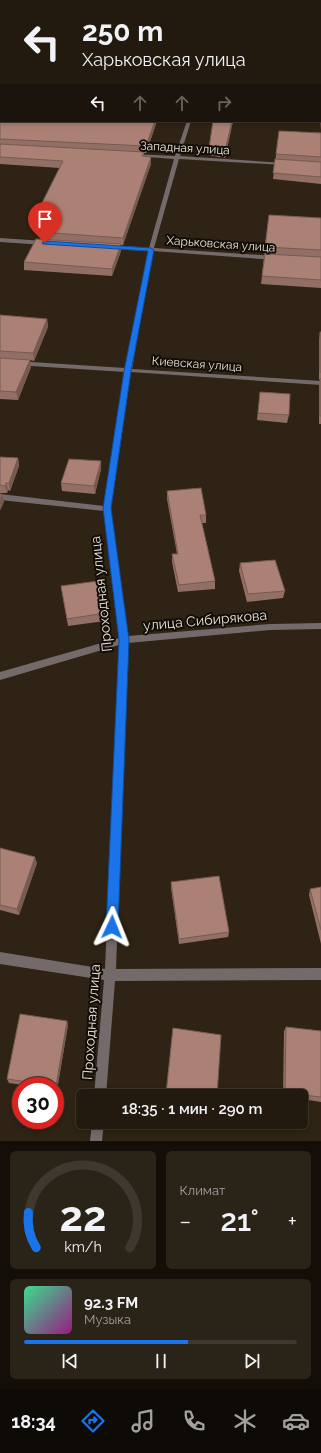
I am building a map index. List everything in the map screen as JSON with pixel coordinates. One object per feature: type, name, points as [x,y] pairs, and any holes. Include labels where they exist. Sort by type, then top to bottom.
[{"type":"street","name":"Проходная улица","points":[[101,1089],[110,975],[124,640],[107,508],[128,371],[151,250],[189,122]]},
{"type":"street","name":"Западная улица","points":[[131,155],[291,165]]},
{"type":"street","points":[[0,240],[48,243]]},
{"type":"street","name":"Харьковская улица","points":[[104,247],[282,258]]},
{"type":"street","name":"Киевская улица","points":[[0,362],[321,383]]},
{"type":"street","points":[[0,497],[107,508]]},
{"type":"street","name":"улица Сибирякова","points":[[0,676],[124,640],[270,627],[321,626]]},
{"type":"street","points":[[0,958],[110,975],[321,974]]},
{"type":"street","points":[[96,1141],[97,1129]]},
{"type":"building","points":[[0,122],[155,122],[146,146],[0,139]]},
{"type":"building","points":[[213,122],[232,122],[225,151],[209,148]]},
{"type":"building","points":[[279,131],[321,133],[321,157],[276,154]]},
{"type":"building","points":[[0,144],[144,152],[142,156],[151,157],[123,238],[39,232],[47,216],[36,215],[63,161],[0,157]]},
{"type":"building","points":[[275,159],[321,162],[321,177],[273,173]]},
{"type":"building","points":[[269,215],[321,218],[321,250],[265,247]]},
{"type":"building","points":[[36,239],[121,244],[112,269],[24,262]]},
{"type":"building","points":[[265,254],[321,257],[321,280],[262,276]]},
{"type":"building","points":[[0,315],[47,319],[33,353],[0,351]]},
{"type":"building","points":[[321,332],[321,372],[320,372]]},
{"type":"building","points":[[0,358],[30,360],[16,392],[0,391]]},
{"type":"building","points":[[321,378],[321,416],[320,416],[320,379]]},
{"type":"building","points":[[260,392],[290,394],[289,415],[258,413]]},
{"type":"building","points":[[0,457],[18,458],[9,483],[6,483],[5,486],[0,485]]},
{"type":"building","points":[[69,459],[101,461],[94,486],[61,483]]},
{"type":"building","points":[[201,488],[206,515],[200,515],[215,581],[179,585],[172,554],[178,554],[167,491]]},
{"type":"building","points":[[275,560],[285,591],[248,594],[240,563]]},
{"type":"building","points":[[98,581],[105,613],[67,619],[61,586]]},
{"type":"building","points":[[0,848],[35,857],[17,909],[0,905]]},
{"type":"building","points":[[219,876],[229,932],[179,939],[171,882]]},
{"type":"building","points":[[321,887],[321,930],[310,889]]},
{"type":"building","points":[[20,1014],[67,1021],[58,1077],[12,1077],[12,1080],[7,1079]]},
{"type":"building","points":[[286,1027],[321,1031],[321,1097],[308,1096],[308,1089],[285,1089]]},
{"type":"building","points":[[173,1028],[221,1035],[217,1089],[167,1089]]},
{"type":"route","points":[[45,243],[151,250],[128,371],[107,508],[124,640],[112,927]]}]
